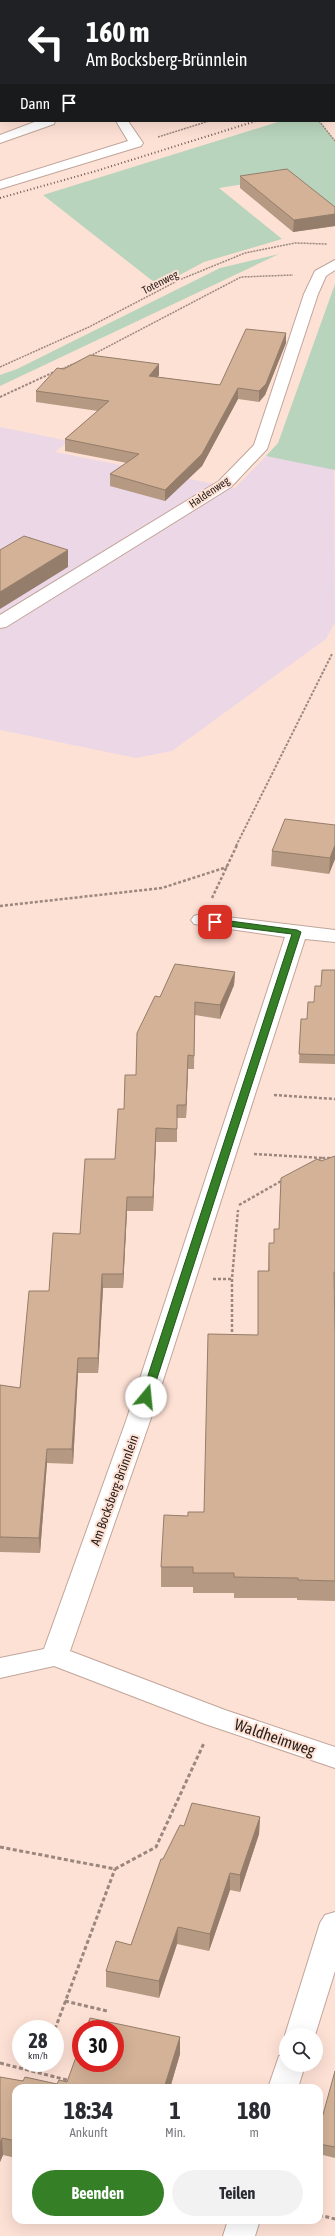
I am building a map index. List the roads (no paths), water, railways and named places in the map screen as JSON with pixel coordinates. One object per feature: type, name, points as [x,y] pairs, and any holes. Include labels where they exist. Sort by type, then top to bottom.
[{"type":"street","points":[[0,139],[46,122]]},
{"type":"street","points":[[0,185],[136,143],[123,122]]},
{"type":"street","name":"Haldenweg","points":[[0,623],[225,484],[261,446],[311,294],[320,274],[335,264]]},
{"type":"street","points":[[201,920],[335,936]]},
{"type":"street","name":"Am Bocksberg-Brünnlein","points":[[55,1656],[138,1421],[243,1094],[297,932]]},
{"type":"street","points":[[0,1668],[55,1656]]},
{"type":"street","name":"Waldheimweg","points":[[55,1656],[215,1717],[335,1758]]},
{"type":"street","points":[[302,2028],[335,1923]]},
{"type":"street","points":[[284,2084],[288,2072]]},
{"type":"street","points":[[239,2236],[243,2224]]},
{"type":"railway","points":[[0,198],[96,171],[253,122]]}]
